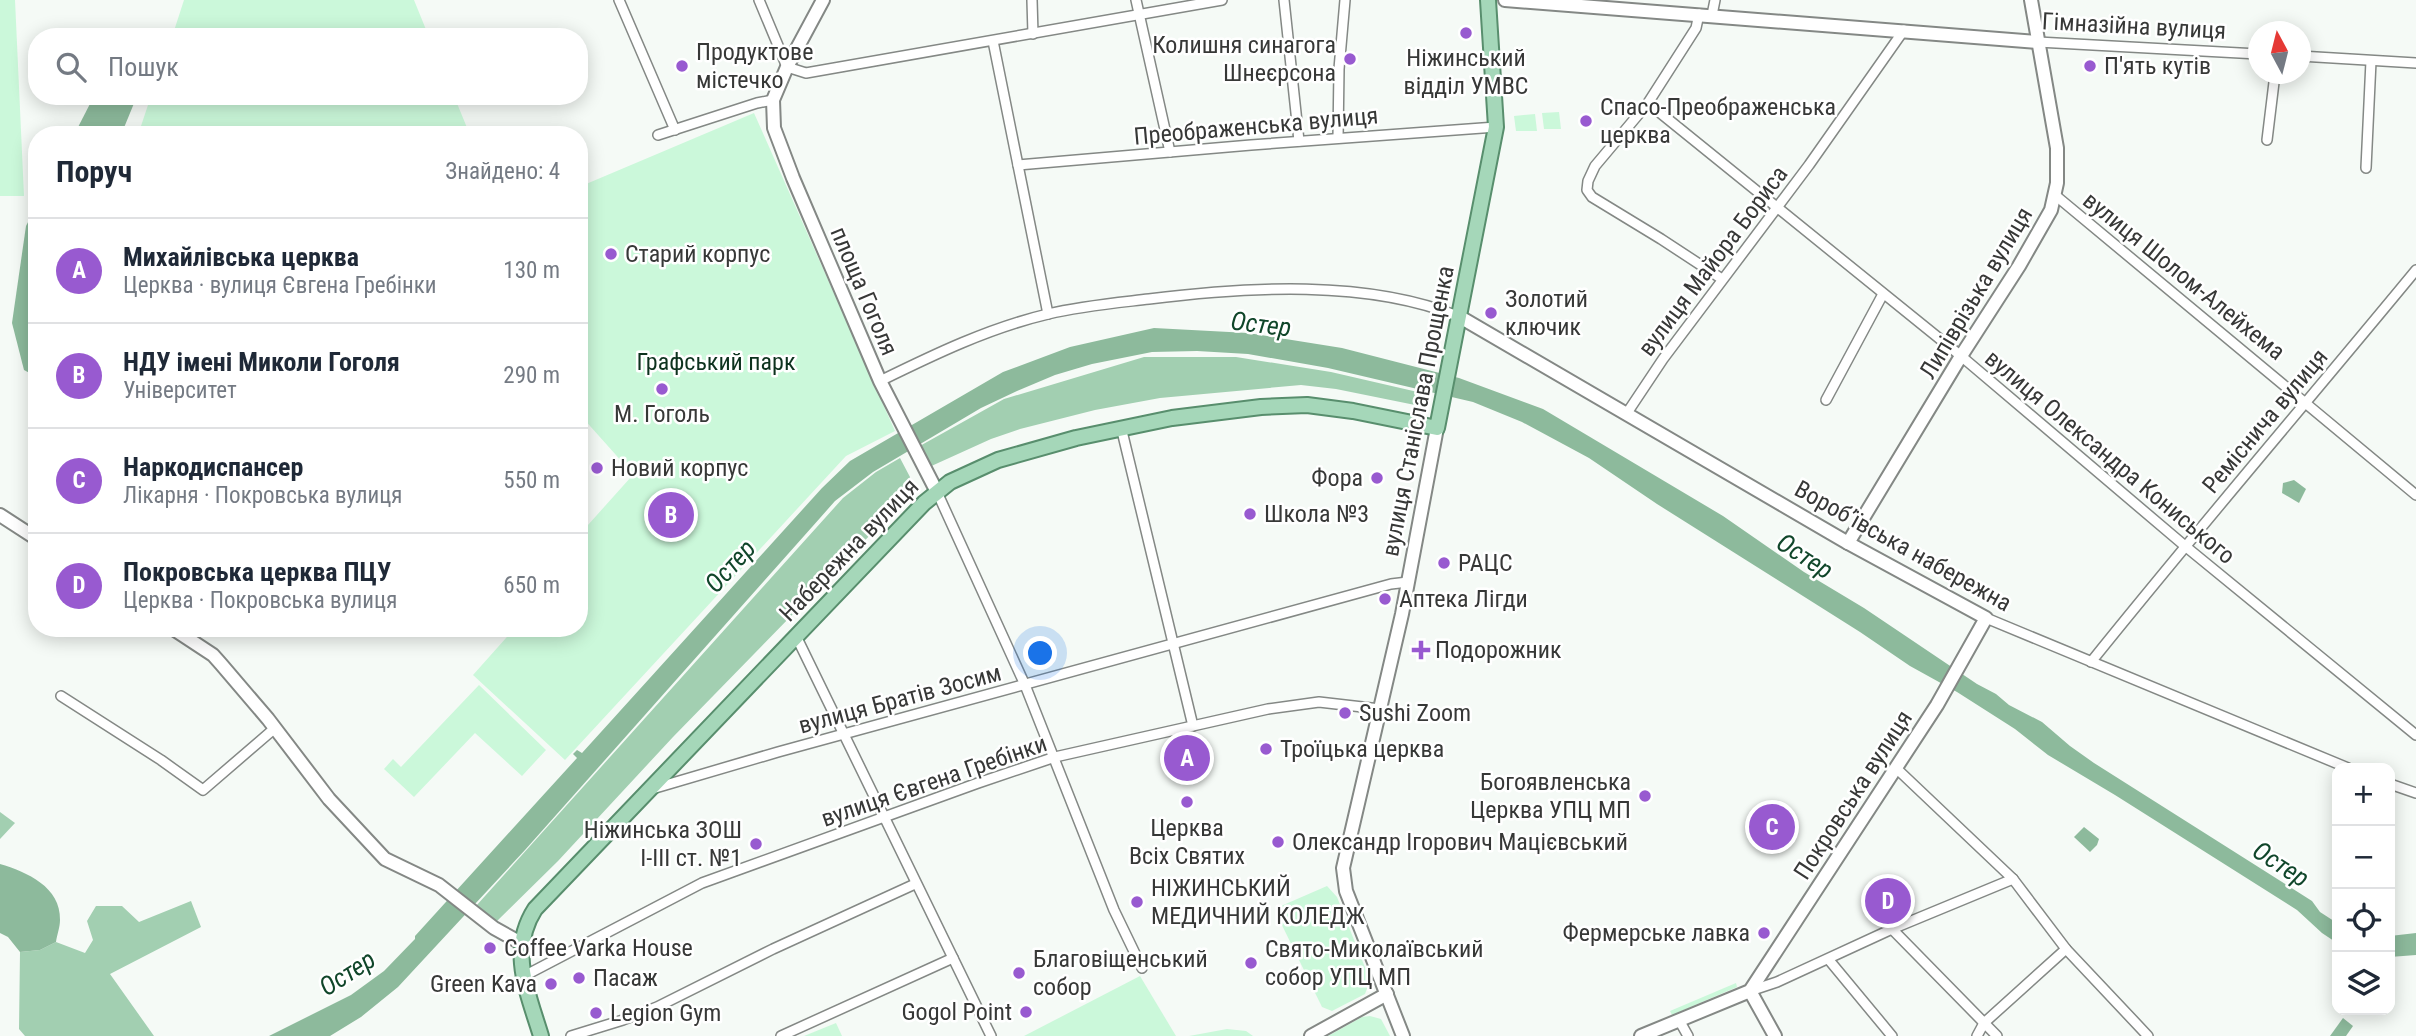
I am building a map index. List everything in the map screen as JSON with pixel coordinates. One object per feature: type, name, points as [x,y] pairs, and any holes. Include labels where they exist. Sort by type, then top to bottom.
[{"type":"main road","name":"вулиця Станіслава Прощенка","points":[[1437,428],[1496,128],[1488,0]]},
{"type":"main road","name":"Набережна вулиця","points":[[541,1036],[523,971],[521,943],[524,928],[535,909],[937,492],[969,472],[998,460],[1121,427],[1172,418],[1289,405],[1333,408],[1437,428]]},
{"type":"street","points":[[619,0],[675,130]]},
{"type":"street","points":[[760,0],[787,67]]},
{"type":"street","points":[[658,135],[773,100],[787,67],[823,0]]},
{"type":"street","points":[[1032,0],[1033,34]]},
{"type":"street","points":[[1136,0],[1170,152]]},
{"type":"street","points":[[787,67],[806,73],[1222,0]]},
{"type":"street","points":[[1284,0],[1299,141]]},
{"type":"street","points":[[1338,138],[1339,69],[1345,0]]},
{"type":"street","name":"Гімназійна вулиця","points":[[1506,0],[2038,42],[2248,53]]},
{"type":"street","points":[[1715,0],[1648,103],[1595,166],[1587,190],[1592,197],[1722,279]]},
{"type":"street","name":"Липіврізька вулиця","points":[[1848,543],[2051,210],[2055,195],[2057,148],[2031,0]]},
{"type":"street","name":"вулиця Майора Бориса","points":[[1627,413],[1663,359],[1904,30]]},
{"type":"street","points":[[993,41],[1048,314]]},
{"type":"street","points":[[2311,58],[2416,63]]},
{"type":"street","points":[[2366,168],[2371,61]]},
{"type":"street","points":[[2267,140],[2274,84]]},
{"type":"street","name":"площа Гоголя","points":[[773,100],[774,128],[778,139],[880,381],[937,492]]},
{"type":"street","name":"вулиця Олександра Кониського","points":[[1648,103],[1961,356],[2185,546],[2416,735]]},
{"type":"street","name":"Преображенська вулиця","points":[[1018,165],[1299,141],[1496,128]]},
{"type":"street","name":"вулиця Шолом-Алейхема","points":[[2055,195],[2416,495]]},
{"type":"street","name":"Реміснича вулиця","points":[[2091,662],[2416,270]]},
{"type":"street","points":[[880,381],[962,342],[1048,314],[1186,294],[1305,290],[1376,296],[1444,310],[1460,317]]},
{"type":"street","points":[[1826,400],[1883,294]]},
{"type":"street","name":"Воробʼївська набережна","points":[[1460,317],[1848,543],[1986,618],[2336,763]]},
{"type":"street","points":[[1121,427],[1193,726]]},
{"type":"street","name":"вулиця Станіслава Прощенка","points":[[1387,994],[1346,891],[1343,868],[1408,582],[1437,428]]},
{"type":"street","points":[[937,492],[1025,685],[1114,910],[1142,968]]},
{"type":"street","points":[[0,515],[28,533]]},
{"type":"street","name":"вулиця Братів Зосим","points":[[647,791],[778,752],[1391,584],[1408,582]]},
{"type":"street","name":"Покровська вулиця","points":[[1750,991],[1937,705],[1986,618]]},
{"type":"street","points":[[796,636],[991,1036]]},
{"type":"street","points":[[186,637],[213,655],[275,728],[329,799],[385,859],[439,885],[494,928],[521,943]]},
{"type":"street","points":[[61,696],[203,790],[275,728]]},
{"type":"street","name":"вулиця Євгена Гребінки","points":[[523,971],[702,883],[1055,757],[1268,709],[1320,702],[1380,709]]},
{"type":"street","points":[[1896,768],[2013,879],[2066,949],[2148,1036]]},
{"type":"street","points":[[2395,786],[2416,793]]},
{"type":"street","points":[[1641,1036],[1829,960],[1892,929],[2013,879]]},
{"type":"street","points":[[571,1036],[657,1007],[773,949],[915,884]]},
{"type":"street","points":[[1892,929],[1997,1036]]},
{"type":"street","points":[[1976,1036],[1984,1023],[2066,949]]},
{"type":"street","points":[[782,1036],[953,958]]},
{"type":"street","points":[[1829,960],[1892,1036]]},
{"type":"street","points":[[1750,991],[1776,1036]]},
{"type":"street","points":[[1311,1036],[1387,994],[1404,1036]]},
{"type":"street","points":[[1679,1020],[1688,1036]]},
{"type":"green space","points":[[0,0],[15,0],[24,196],[0,196]]},
{"type":"green space","points":[[184,0],[414,0],[425,28],[175,28]]},
{"type":"green space","points":[[148,105],[458,105],[466,126],[141,126]]},
{"type":"green space","points":[[1559,112],[1561,129],[1544,129],[1542,113]]},
{"type":"green space","name":"Графський парк","points":[[754,113],[895,431],[846,456],[565,760],[473,675],[507,637],[588,637],[588,525],[631,477],[624,464],[588,424],[588,183]]},
{"type":"green space","points":[[1535,114],[1537,131],[1516,131],[1514,116]]},
{"type":"green space","points":[[479,685],[546,750],[522,776],[475,733],[414,797],[384,769],[393,759],[401,767]]},
{"type":"green space","points":[[1327,886],[1337,897],[1370,980],[1365,994],[1332,1011],[1322,1007],[1278,917],[1281,906]]},
{"type":"green space","points":[[1140,976],[1176,1036],[1024,1036]]},
{"type":"green space","points":[[1736,983],[1737,987],[1672,1015],[1670,1011]]},
{"type":"green space","points":[[1362,1017],[1381,1019],[1390,1036],[1328,1036]]},
{"type":"green space","points":[[836,1023],[842,1036],[804,1036]]},
{"type":"green space","points":[[1227,1029],[1246,1031],[1253,1036],[1189,1036]]},
{"type":"shaded area","points":[[89,105],[133,105],[125,126],[79,126]]},
{"type":"shaded area","points":[[28,222],[28,372],[24,370],[12,323]]},
{"type":"shaded area","name":"Остер","points":[[1154,328],[1248,333],[1342,348],[1459,378],[1543,409],[1723,516],[2009,705],[2042,722],[2094,763],[2312,901],[2320,912],[2332,920],[2332,940],[2297,910],[2048,755],[2015,729],[1910,666],[1589,458],[1522,422],[1473,402],[1328,368],[1248,354],[1152,352],[1092,364],[1055,375],[1017,391],[981,408],[873,472],[835,501],[525,850],[398,987],[361,1017],[330,1036],[269,1036],[351,995],[384,971],[577,758],[573,754],[577,750],[582,753],[822,488],[850,461],[1003,372],[1070,347]]},
{"type":"shaded area","points":[[1144,357],[1236,357],[1331,372],[1422,393],[1420,406],[1336,389],[1301,385],[1160,398],[1095,410],[1020,429],[927,468],[918,447],[1004,399]]},
{"type":"shaded area","points":[[900,458],[910,477],[910,489],[881,524],[876,524],[876,529],[673,737],[558,861],[496,922],[476,906],[843,498],[876,472]]},
{"type":"shaded area","points":[[2294,480],[2306,489],[2299,503],[2282,493],[2283,483]]},
{"type":"shaded area","points":[[660,502],[673,502],[681,508],[681,530],[677,531],[673,523],[660,519]]},
{"type":"shaded area","points":[[0,812],[15,823],[0,839]]},
{"type":"shaded area","points":[[2084,827],[2099,839],[2090,852],[2074,837]]},
{"type":"shaded area","points":[[0,864],[31,877],[55,898],[60,920],[56,942],[40,950],[20,952],[8,937],[0,933]]},
{"type":"shaded area","points":[[191,901],[201,927],[110,974],[154,1036],[25,1036],[19,1029],[20,952],[40,950],[56,942],[85,953],[93,940],[87,921],[96,906],[122,906],[139,922]]},
{"type":"shaded area","points":[[2416,933],[2416,955],[2395,957],[2395,935]]},
{"type":"shaded area","points":[[2343,1018],[2353,1026],[2346,1036],[2330,1036]]},
{"type":"place","name":"Ніжинський відділ УМВС","points":[[1466,33]]},
{"type":"place","name":"Колишня синагога Шнеєрсона","points":[[1350,59]]},
{"type":"place","name":"Продуктове містечко","points":[[682,66]]},
{"type":"place","name":"П'ять кутів","points":[[2090,66]]},
{"type":"place","name":"Спасо-Преображенська церква","points":[[1586,121]]},
{"type":"place","name":"Старий корпус","points":[[611,254]]},
{"type":"place","name":"Золотий ключик","points":[[1491,313]]},
{"type":"place","name":"М. Гоголь","points":[[662,389]]},
{"type":"place","name":"Новий корпус","points":[[597,468]]},
{"type":"place","name":"Фора","points":[[1377,478]]},
{"type":"place","name":"Школа №3","points":[[1250,514]]},
{"type":"place","name":"НДУ імені Миколи Гоголя","points":[[671,515]]},
{"type":"place","name":"РАЦС","points":[[1444,563]]},
{"type":"place","name":"Аптека Лігди","points":[[1385,599]]},
{"type":"place","name":"Подорожник","points":[[1421,650]]},
{"type":"place","name":"Sushi Zoom","points":[[1345,713]]},
{"type":"place","name":"Троїцька церква","points":[[1266,749]]},
{"type":"place","name":"Михайлівська церква","points":[[1187,758]]},
{"type":"place","name":"Богоявленська Церква УПЦ МП","points":[[1645,796]]},
{"type":"place","name":"Церква Всіх Святих","points":[[1187,802]]},
{"type":"place","name":"Наркодиспансер","points":[[1772,827]]},
{"type":"place","name":"Олександр Ігорович Мацієвський","points":[[1278,842]]},
{"type":"place","name":"Ніжинська ЗОШ І-ІІІ ст. №1","points":[[756,844]]},
{"type":"place","name":"Покровська церква ПЦУ","points":[[1888,901]]},
{"type":"place","name":"НІЖИНСЬКИЙ МЕДИЧНИЙ КОЛЕДЖ","points":[[1137,902]]},
{"type":"place","name":"Фермерське лавка","points":[[1764,933]]},
{"type":"place","name":"Coffee Varka House","points":[[490,948]]},
{"type":"place","name":"Свято-Миколаївський собор УПЦ МП","points":[[1251,963]]},
{"type":"place","name":"Благовіщенський собор","points":[[1019,973]]},
{"type":"place","name":"Пасаж","points":[[579,978]]},
{"type":"place","name":"Green Kava","points":[[551,984]]},
{"type":"place","name":"Gogol Point","points":[[1026,1012]]},
{"type":"place","name":"Legion Gym","points":[[596,1013]]}]
